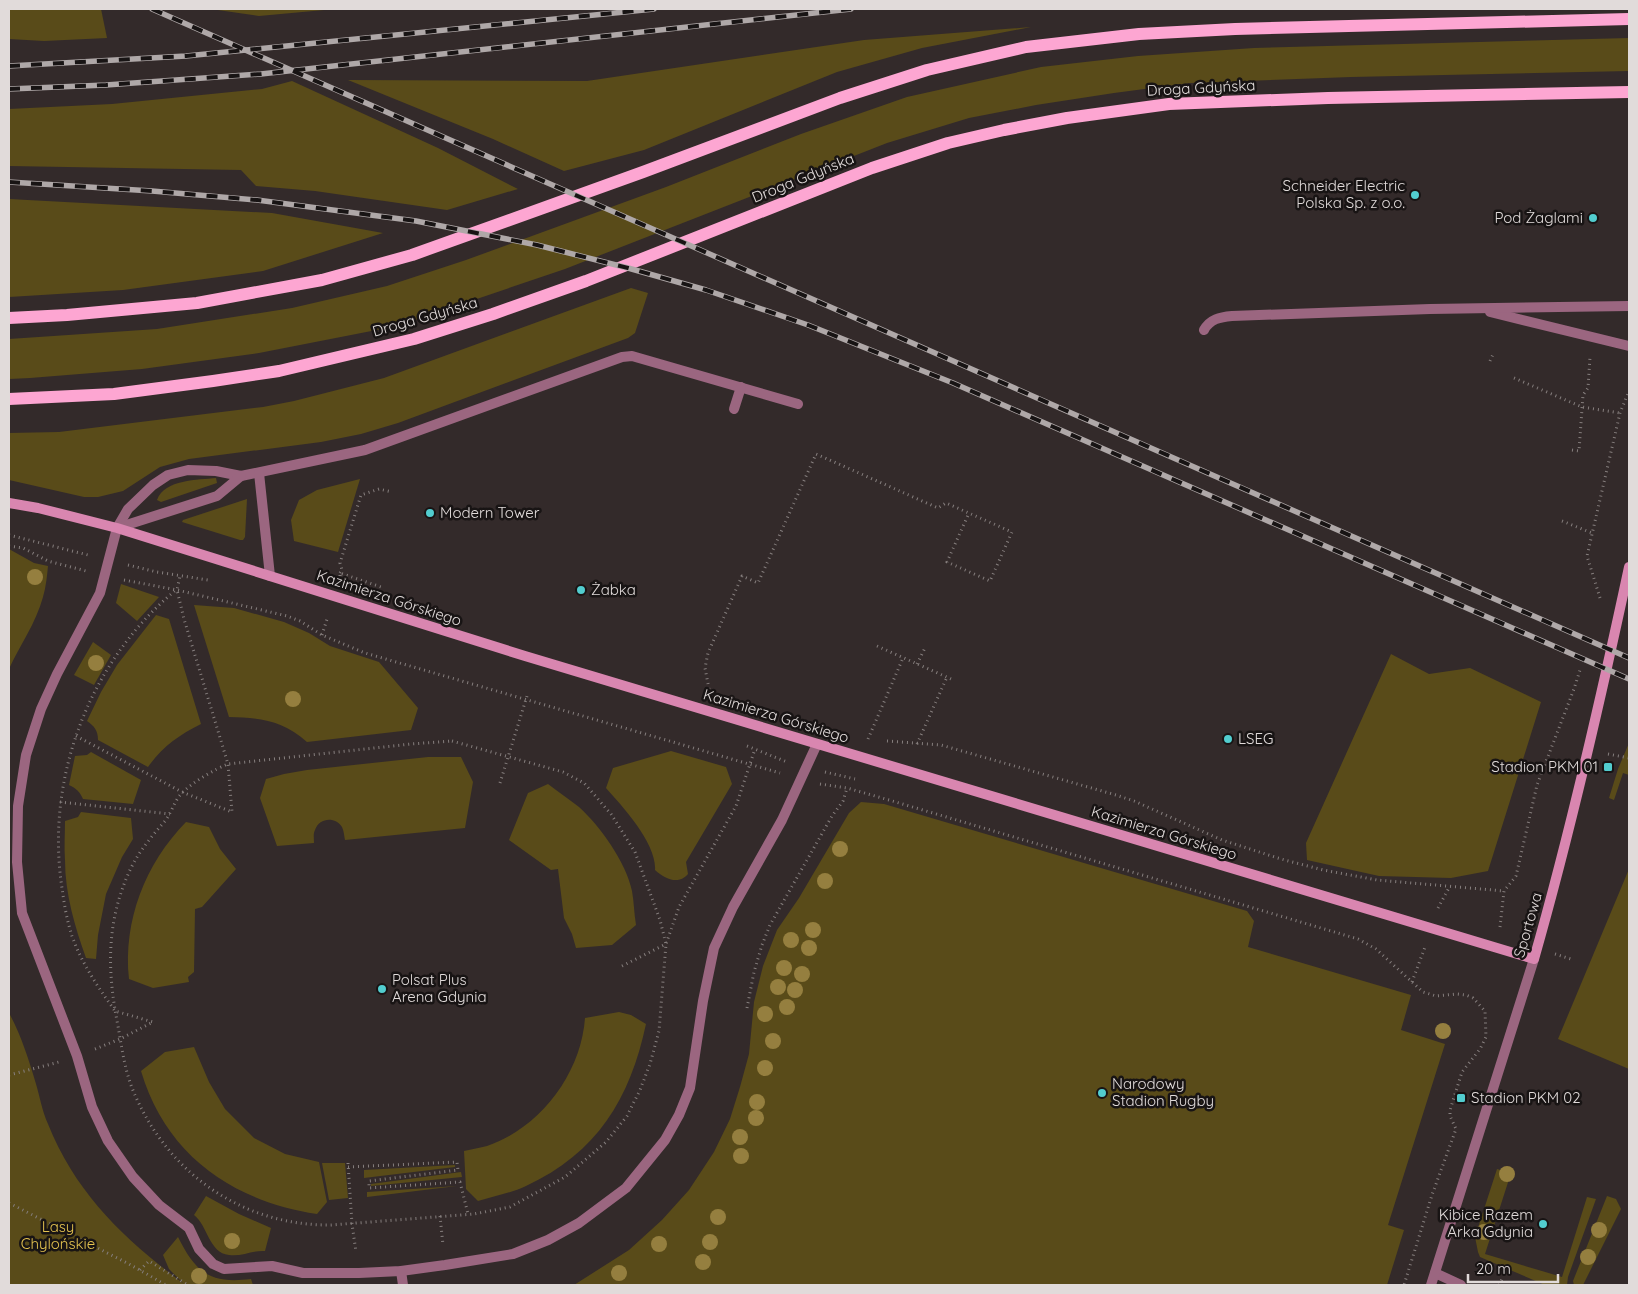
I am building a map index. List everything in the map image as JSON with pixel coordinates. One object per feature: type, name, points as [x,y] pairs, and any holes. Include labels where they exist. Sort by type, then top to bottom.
[{"type":"main road","points":[[9,318],[67,315],[197,303],[322,280],[412,256],[840,98],[926,70],[1026,47],[1139,34],[1225,30],[1629,19]]},
{"type":"main road","name":"Droga Gdyńska","points":[[9,398],[114,394],[213,381],[279,371],[414,339],[493,314],[586,281],[872,168],[948,144],[1004,130],[1067,118],[1169,104],[1328,98],[1629,92]]},
{"type":"street","points":[[1204,330],[1208,323],[1219,317],[1232,316],[1629,306]]},
{"type":"street","points":[[1475,309],[1629,346]]},
{"type":"street","points":[[798,404],[632,356],[622,357],[365,450],[241,476],[216,471],[188,470],[168,475],[153,485],[128,508],[117,528],[100,593],[41,709],[26,755],[18,806],[17,862],[22,912],[76,1056],[92,1107],[108,1141],[133,1177],[159,1205],[189,1228],[199,1249],[213,1264],[224,1269],[272,1266],[304,1273],[401,1271],[513,1254],[548,1240],[579,1223],[626,1188],[665,1140],[679,1115],[690,1088],[703,1001],[714,948],[733,907],[782,820],[817,744]]},
{"type":"street","points":[[734,409],[741,387]]},
{"type":"street","points":[[258,472],[270,576]]},
{"type":"street","points":[[117,528],[217,496],[241,476]]},
{"type":"street","name":"Kazimierza Górskiego","points":[[9,503],[38,508],[117,528],[525,656],[1534,959]]},
{"type":"street","name":"Sportowa","points":[[1431,1285],[1534,959],[1555,886],[1574,811],[1629,567]]},
{"type":"street","points":[[401,1271],[403,1285]]},
{"type":"street","points":[[1435,1273],[1461,1285]]},
{"type":"path","points":[[1572,450],[1579,451],[1582,407],[1584,395],[1588,388],[1591,349]]},
{"type":"path","points":[[1490,361],[1494,352]]},
{"type":"path","points":[[1514,378],[1582,407],[1620,413]]},
{"type":"path","points":[[1600,597],[1587,556],[1620,413],[1629,391]]},
{"type":"path","points":[[700,686],[710,689],[705,668],[708,653],[742,576],[758,583],[816,454],[938,508],[946,502],[1012,532],[990,581],[947,562],[969,513]]},
{"type":"path","points":[[322,635],[342,570],[340,563],[361,495],[379,489],[392,492]]},
{"type":"path","points":[[1562,521],[1592,534]]},
{"type":"path","points":[[9,546],[22,548],[48,561],[138,584],[177,590],[287,616],[300,621],[322,635],[364,653],[527,698],[802,779],[828,786],[847,788],[1358,939],[1376,948],[1423,992],[1436,996],[1457,994],[1473,998],[1485,1012],[1486,1037],[1480,1049],[1462,1072],[1450,1110],[1450,1116],[1456,1128],[1432,1194],[1404,1285]]},
{"type":"path","points":[[340,573],[392,592]]},
{"type":"path","points":[[76,736],[182,792],[232,812],[228,764],[177,590],[180,576]]},
{"type":"path","points":[[9,1075],[76,1056],[120,1039],[154,1022],[115,1011],[86,968],[72,935],[60,873],[58,838],[60,802],[67,766],[88,706],[102,679],[129,637],[160,604],[177,590]]},
{"type":"path","points":[[877,646],[949,678],[917,744]]},
{"type":"path","points":[[917,664],[925,648]]},
{"type":"path","points":[[868,739],[903,658]]},
{"type":"path","points":[[1500,927],[1504,891],[1516,876],[1537,785],[1580,670]]},
{"type":"path","points":[[500,783],[527,698]]},
{"type":"path","points":[[666,944],[660,920],[636,852],[611,814],[584,783],[563,772],[452,741],[228,764],[218,768],[182,792],[170,814],[144,847],[130,869],[120,895],[113,924],[110,953],[111,984],[123,1057],[134,1094],[152,1129],[179,1163],[222,1197],[255,1212],[281,1220],[311,1225],[352,1224],[468,1214],[510,1207],[565,1177],[606,1142],[627,1116],[650,1064],[659,1031],[666,944],[679,907],[736,806],[762,727]]},
{"type":"path","points":[[859,736],[868,739],[941,745],[1116,795],[1134,801],[1222,840],[1324,870],[1377,880],[1504,891]]},
{"type":"path","points":[[1605,753],[1629,758]]},
{"type":"path","points":[[747,1008],[754,972],[770,925],[832,816],[843,801],[847,788]]},
{"type":"path","points":[[60,802],[170,814]]},
{"type":"path","points":[[1434,915],[1450,886]]},
{"type":"path","points":[[1412,982],[1427,941]]},
{"type":"path","points":[[622,966],[666,944]]},
{"type":"path","points":[[1554,954],[1574,960]]},
{"type":"path","points":[[352,1224],[348,1165],[457,1162],[458,1170],[369,1181],[369,1188],[460,1182],[468,1214]]},
{"type":"path","points":[[9,1203],[166,1285]]},
{"type":"path","points":[[140,1270],[149,1261],[188,1285]]},
{"type":"path","points":[[1499,1285],[1503,1277]]},
{"type":"green space","points":[[9,9],[101,9],[107,38],[44,41],[9,39]]},
{"type":"green space","points":[[211,9],[335,9],[259,16]]},
{"type":"green space","points":[[1031,27],[922,48],[837,72],[644,150],[564,171],[493,139],[348,80],[587,81],[864,40]]},
{"type":"green space","points":[[1629,38],[1629,71],[1351,77],[1190,83],[1036,105],[969,118],[887,143],[565,269],[397,326],[259,353],[142,369],[9,379],[9,339],[157,329],[292,308],[387,286],[466,260],[666,187],[801,134],[907,97],[1041,67],[1138,56],[1254,48]]},
{"type":"green space","points":[[292,81],[438,148],[518,189],[447,210],[315,191],[256,186],[241,170],[9,166],[9,109],[112,104],[262,89]]},
{"type":"green space","points":[[9,199],[272,213],[383,233],[263,271],[123,290],[9,297]]},
{"type":"green space","points":[[631,288],[648,293],[635,333],[628,338],[398,423],[361,434],[321,442],[189,459],[160,467],[123,491],[98,497],[84,497],[9,480],[9,433],[59,432],[263,407],[294,401],[384,378]]},
{"type":"green space","points":[[216,478],[217,483],[161,502],[157,500],[161,493],[174,484]]},
{"type":"green space","points":[[360,479],[338,552],[294,541],[291,520],[299,500],[317,490]]},
{"type":"green space","points":[[247,499],[245,537],[243,540],[182,522],[183,520]]},
{"type":"green space","points":[[9,549],[34,563],[48,566],[40,607],[9,669]]},
{"type":"green space","points":[[121,584],[159,597],[137,621],[116,603]]},
{"type":"green space","points":[[194,605],[234,608],[284,622],[309,633],[330,646],[379,662],[418,708],[411,730],[307,742],[289,729],[271,722],[251,718],[229,717]]},
{"type":"green space","points":[[156,615],[169,619],[201,724],[172,742],[159,753],[148,767],[98,740],[95,729],[87,721],[117,665]]},
{"type":"green space","points":[[93,642],[111,655],[94,685],[74,675]]},
{"type":"green space","points":[[1391,654],[1429,674],[1470,668],[1541,702],[1488,871],[1451,878],[1379,876],[1307,860],[1306,843]]},
{"type":"green space","points":[[1629,743],[1629,775],[1623,773],[1614,800],[1609,798]]},
{"type":"green space","points":[[671,751],[726,767],[732,784],[686,862],[688,874],[680,880],[667,878],[655,870],[651,849],[638,826],[606,788],[613,768]]},
{"type":"green space","points":[[91,752],[141,780],[133,804],[83,799],[74,787],[69,785],[75,756],[87,755]]},
{"type":"green space","points":[[428,757],[461,757],[473,782],[465,828],[345,840],[343,829],[339,823],[327,820],[317,826],[314,833],[314,843],[277,846],[260,798],[266,779],[307,770]]},
{"type":"green space","points":[[548,784],[579,807],[595,824],[611,845],[629,880],[633,895],[636,925],[612,945],[576,948],[564,918],[558,869],[551,870],[509,840],[528,793]]},
{"type":"green space","name":"Narodowy Stadion Rugby","points":[[861,802],[884,804],[1247,911],[1254,921],[1248,947],[1411,995],[1401,1030],[1445,1044],[1388,1225],[1404,1230],[1387,1285],[574,1285],[629,1250],[662,1220],[689,1190],[714,1152],[730,1119],[740,1087],[749,1054],[754,1002],[763,966],[777,930],[799,898],[849,813]]},
{"type":"green space","points":[[81,812],[131,818],[133,839],[122,857],[106,894],[98,935],[96,959],[86,958],[69,898],[65,873],[65,821],[78,817]]},
{"type":"green space","points":[[186,822],[209,827],[220,849],[236,869],[202,907],[195,909],[194,972],[188,977],[189,982],[153,988],[129,979],[128,957],[134,915],[148,875],[159,856]]},
{"type":"green space","points":[[1629,869],[1629,1069],[1558,1039]]},
{"type":"green space","points":[[619,1012],[631,1015],[646,1024],[630,1076],[620,1100],[607,1121],[591,1140],[551,1173],[508,1193],[478,1201],[466,1189],[464,1151],[487,1146],[506,1138],[540,1112],[566,1078],[582,1039],[585,1018]]},
{"type":"green space","name":"Lasy Chylońskie","points":[[9,1013],[24,1048],[44,1114],[59,1149],[88,1194],[104,1214],[142,1250],[184,1284],[169,1269],[163,1255],[178,1237],[191,1259],[206,1273],[225,1280],[251,1279],[253,1285],[9,1285]]},
{"type":"green space","points":[[194,1047],[209,1082],[225,1109],[254,1138],[285,1154],[319,1162],[327,1202],[317,1214],[286,1208],[257,1198],[231,1185],[206,1169],[185,1150],[167,1127],[152,1101],[141,1071],[165,1052]]},
{"type":"green space","points":[[322,1163],[345,1163],[348,1198],[329,1200]]},
{"type":"green space","points":[[455,1165],[455,1167],[364,1178],[364,1170]]},
{"type":"green space","points":[[1497,1169],[1511,1173],[1485,1254],[1562,1277],[1587,1197],[1596,1199],[1568,1277],[1567,1285],[1545,1285],[1480,1257],[1475,1237]]},
{"type":"green space","points":[[461,1172],[462,1177],[371,1186],[371,1184]]},
{"type":"green space","points":[[457,1186],[367,1197],[367,1192]]},
{"type":"green space","points":[[206,1196],[239,1214],[271,1228],[265,1251],[229,1255],[217,1249],[194,1215]]},
{"type":"green space","points":[[1607,1196],[1616,1199],[1621,1209],[1583,1285],[1574,1285],[1573,1281]]},
{"type":"railway","points":[[152,9],[1629,658]]},
{"type":"railway","points":[[9,66],[186,56],[654,9]]},
{"type":"railway","points":[[9,89],[106,85],[261,74],[851,9]]},
{"type":"railway","points":[[9,182],[257,200],[416,221],[537,245],[706,290],[808,325],[953,383],[1629,679]]},
{"type":"place","name":"Schneider Electric Polska Sp. z o.o.","points":[[1415,195]]},
{"type":"place","name":"Pod Żaglami","points":[[1593,218]]},
{"type":"place","name":"Modern Tower","points":[[430,513]]},
{"type":"place","name":"Żabka","points":[[581,590]]},
{"type":"place","name":"LSEG","points":[[1228,739]]},
{"type":"place","name":"Stadion PKM 01","points":[[1608,767]]},
{"type":"place","name":"Polsat Plus Arena Gdynia","points":[[382,989]]},
{"type":"place","name":"Narodowy Stadion Rugby","points":[[1102,1093]]},
{"type":"place","name":"Stadion PKM 02","points":[[1461,1098]]},
{"type":"place","name":"Kibice Razem Arka Gdynia","points":[[1543,1224]]}]
